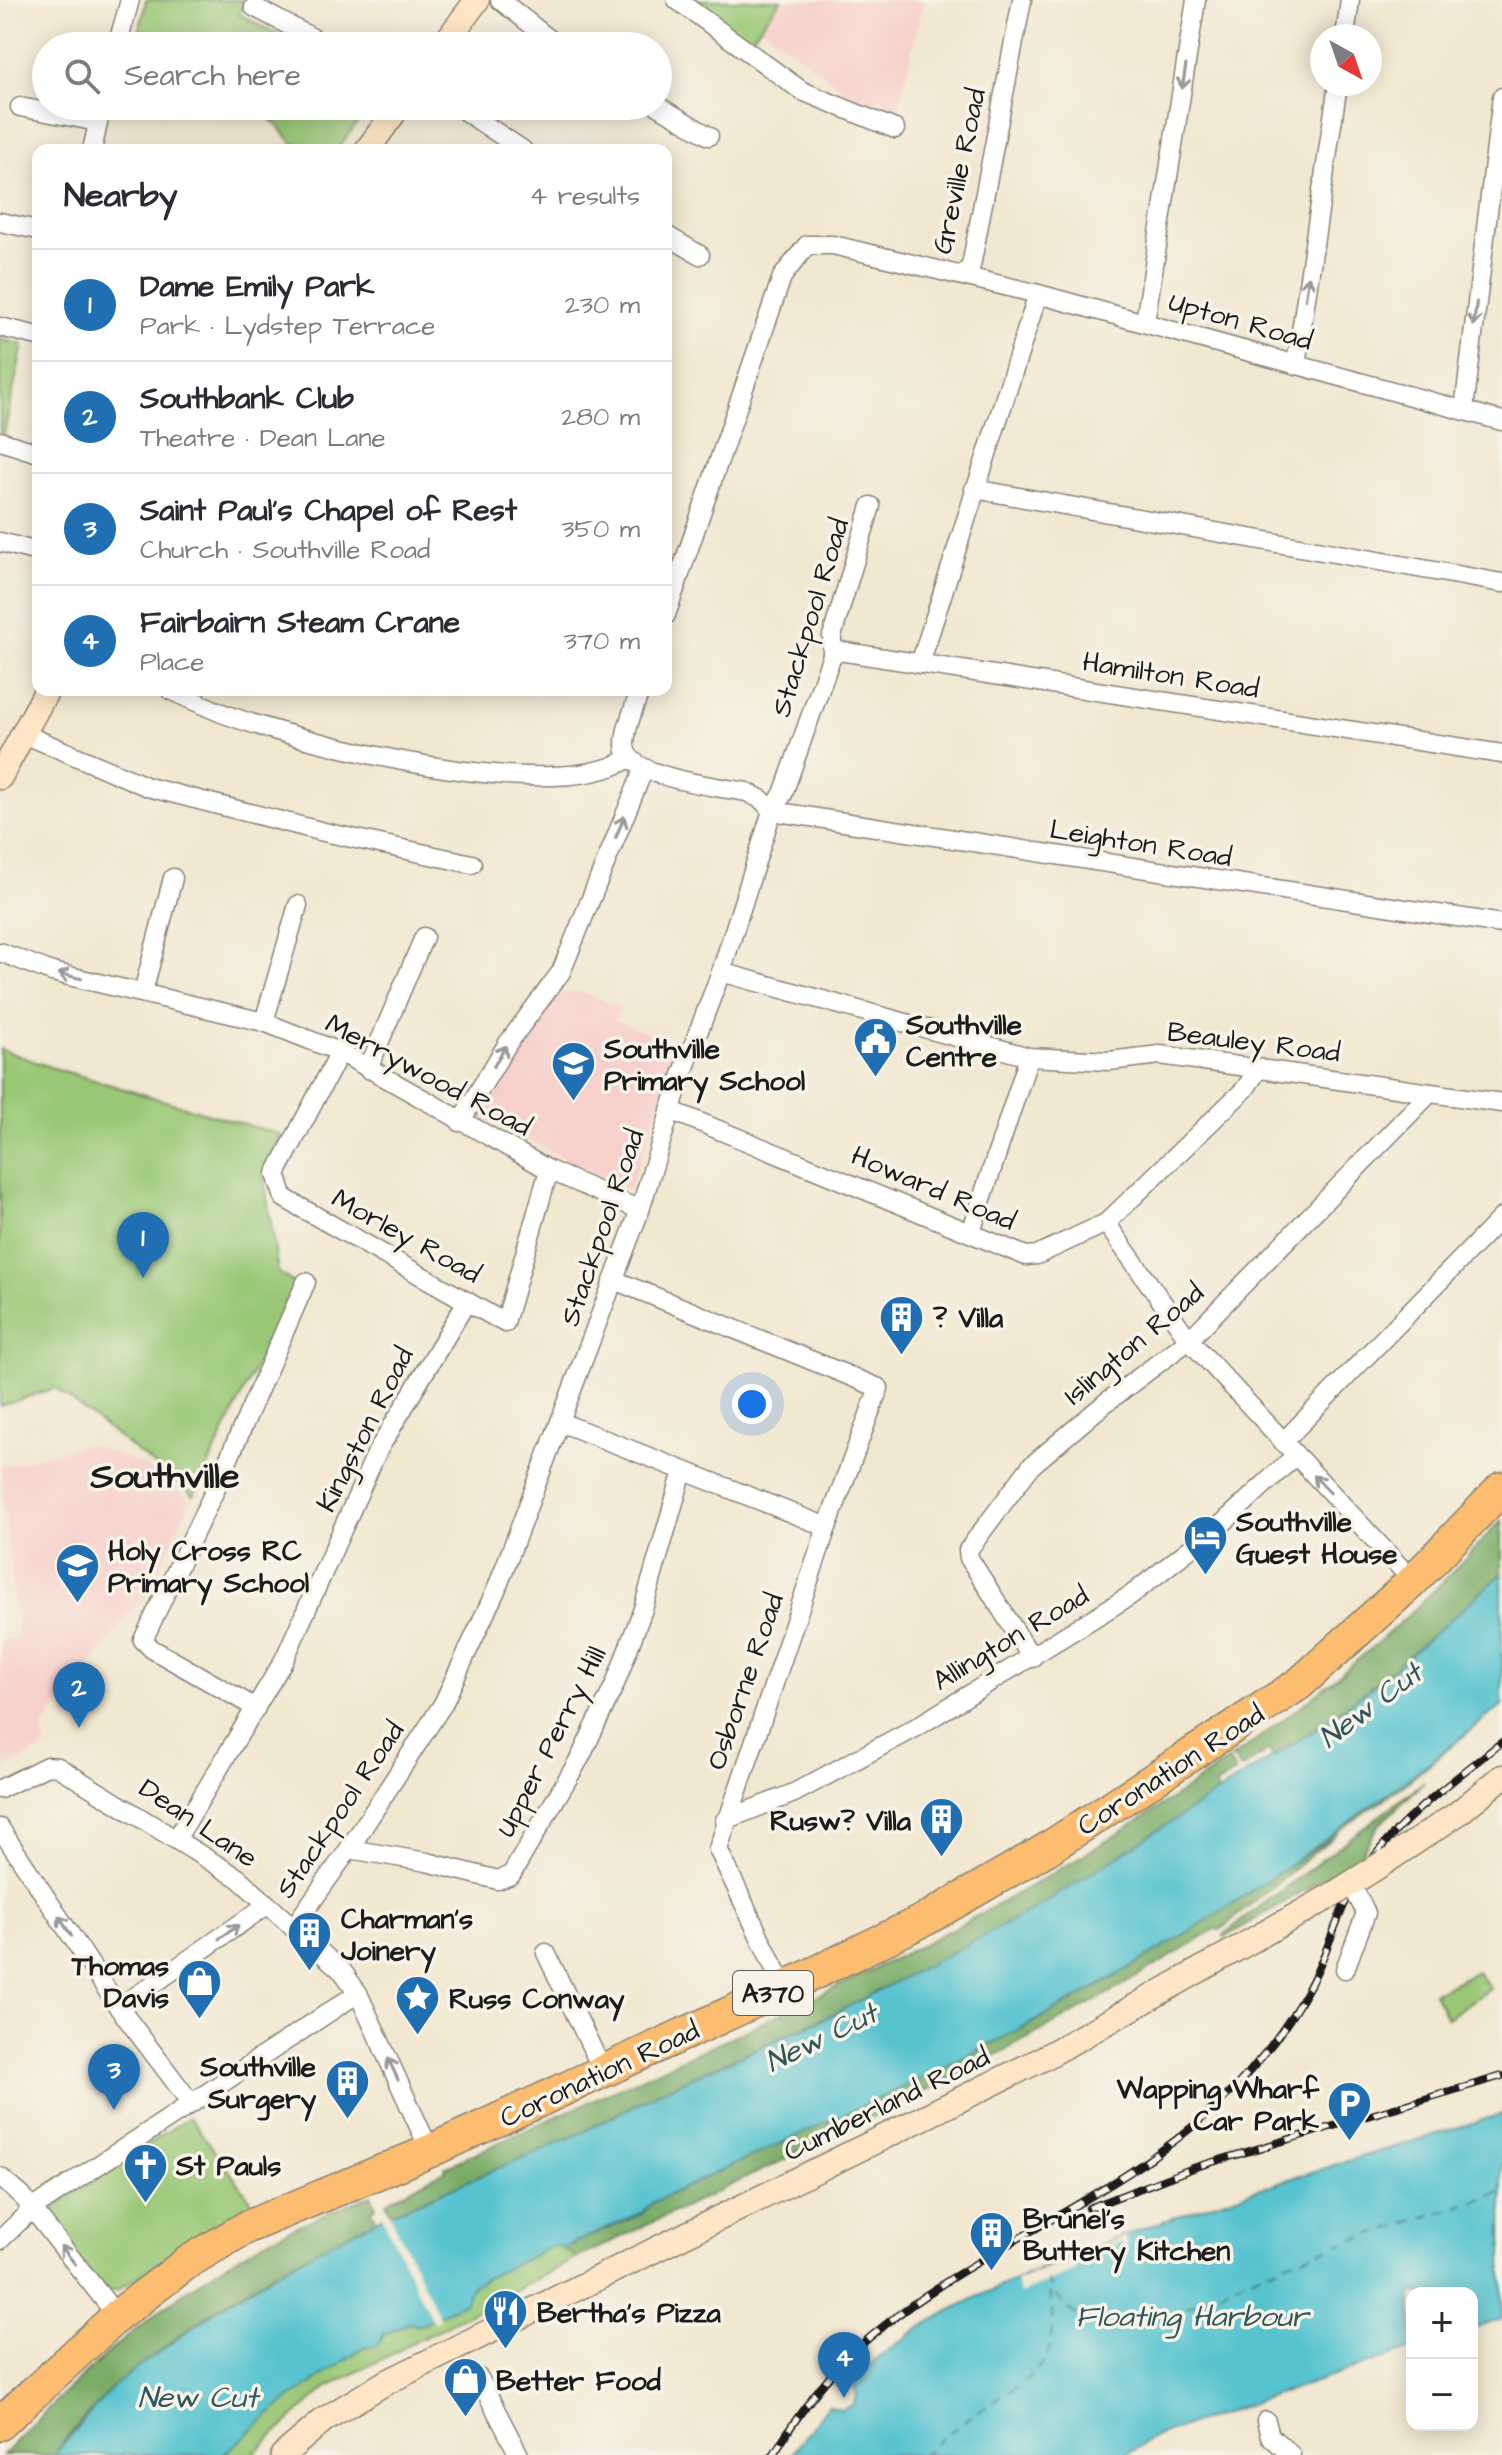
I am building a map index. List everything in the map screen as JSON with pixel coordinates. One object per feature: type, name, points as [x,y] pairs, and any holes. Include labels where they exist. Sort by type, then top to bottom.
[{"type":"highway","name":"Coronation Road","points":[[0,2424],[117,2316],[188,2262],[247,2227],[430,2151],[784,1988],[926,1919],[1047,1849],[1160,1778],[1299,1684],[1413,1581],[1502,1488]]},
{"type":"street","points":[[121,32],[130,0]]},
{"type":"street","points":[[453,32],[477,0]]},
{"type":"street","points":[[500,0],[540,32]]},
{"type":"street","points":[[677,0],[802,91],[895,129]]},
{"type":"street","name":"Greville Road","points":[[672,598],[782,277],[793,259],[807,245],[819,243],[963,275],[971,266],[1022,0]]},
{"type":"street","points":[[1145,322],[1196,0]]},
{"type":"street","points":[[1347,24],[1350,0]]},
{"type":"street","points":[[254,7],[301,32]]},
{"type":"street","points":[[1296,365],[1336,96]]},
{"type":"street","points":[[1464,410],[1502,97]]},
{"type":"street","points":[[20,107],[32,108]]},
{"type":"street","points":[[672,114],[709,136]]},
{"type":"street","points":[[93,144],[99,120]]},
{"type":"street","points":[[371,144],[389,120]]},
{"type":"street","points":[[478,120],[514,144]]},
{"type":"street","points":[[0,222],[32,229]]},
{"type":"street","points":[[672,239],[700,255]]},
{"type":"street","name":"Upton Road","points":[[963,275],[1502,421]]},
{"type":"street","points":[[920,664],[1038,294]]},
{"type":"street","points":[[0,327],[32,335]]},
{"type":"street","points":[[0,441],[32,451]]},
{"type":"street","points":[[974,489],[1502,583]]},
{"type":"street","name":"Stackpool Road","points":[[293,1928],[349,1849],[443,1704],[472,1646],[640,1210],[670,1110],[721,972],[772,811],[783,794],[832,655],[832,636],[871,506]]},
{"type":"street","points":[[0,542],[32,550]]},
{"type":"street","name":"Hamilton Road","points":[[832,655],[839,651],[1502,754]]},
{"type":"street","points":[[0,777],[44,696]]},
{"type":"street","points":[[183,696],[226,715],[321,743],[462,771],[549,775],[612,769],[628,759]]},
{"type":"street","points":[[638,696],[627,731],[625,747],[628,759],[643,771],[747,792],[762,800],[772,811]]},
{"type":"street","points":[[24,734],[148,787],[324,832],[472,864]]},
{"type":"street","points":[[460,1122],[508,1043],[561,972],[643,771]]},
{"type":"street","name":"Leighton Road","points":[[772,811],[1502,924]]},
{"type":"street","points":[[143,992],[173,878]]},
{"type":"street","points":[[264,1022],[298,905]]},
{"type":"street","points":[[368,1069],[424,937]]},
{"type":"street","name":"Merrywood Road","points":[[0,952],[52,972],[264,1022],[340,1052],[549,1170],[640,1210]]},
{"type":"street","name":"Beauley Road","points":[[721,972],[1029,1057],[1109,1061],[1160,1055],[1502,1103]]},
{"type":"street","name":"Morley Road","points":[[340,1052],[276,1174],[278,1188],[284,1198],[505,1323],[549,1170]]},
{"type":"street","points":[[971,1232],[1029,1057]]},
{"type":"street","name":"Howard Road","points":[[670,1110],[1026,1256],[1037,1255],[1106,1223],[1245,1089],[1259,1068]]},
{"type":"street","name":"Islington Road","points":[[1032,1658],[969,1558],[968,1550],[1031,1466],[1104,1404],[1189,1340],[1428,1095]]},
{"type":"street","name":"Allington Road","points":[[725,1820],[807,1786],[915,1728],[1131,1595],[1223,1523],[1502,1217]]},
{"type":"street","points":[[1106,1223],[1189,1340],[1413,1581]]},
{"type":"street","name":"Osborne Road","points":[[614,1280],[879,1388],[827,1527],[725,1820],[718,1849],[784,1988]]},
{"type":"street","points":[[256,1708],[152,1649],[143,1640],[215,1490],[306,1282]]},
{"type":"street","name":"Kingston Road","points":[[177,1838],[256,1708],[307,1613],[377,1452],[467,1301]]},
{"type":"street","points":[[560,1422],[827,1527]]},
{"type":"street","name":"Upper Perry Hill","points":[[349,1849],[427,1862],[498,1880],[511,1875],[581,1756],[615,1684],[643,1609],[683,1471]]},
{"type":"street","name":"Dean Lane","points":[[0,1789],[53,1765],[238,1878],[343,1972],[358,1993],[430,2151]]},
{"type":"street","name":"Cumberland Road","points":[[283,2455],[332,2414],[383,2384],[1055,2053],[1348,1893],[1385,1862],[1457,1814],[1502,1777]]},
{"type":"street","points":[[0,1828],[119,2008],[191,2103]]},
{"type":"street","points":[[1345,1969],[1366,1913],[1348,1893]]},
{"type":"street","points":[[119,2008],[267,1905]]},
{"type":"street","points":[[546,1953],[603,2071]]},
{"type":"street","points":[[0,2240],[32,2209],[358,1993]]},
{"type":"street","points":[[0,2177],[32,2209],[117,2316]]},
{"type":"street","points":[[479,2378],[519,2455]]},
{"type":"street","points":[[1266,2421],[1270,2436],[1291,2455]]},
{"type":"shaded area","points":[[693,0],[923,0],[896,121],[883,115],[887,100],[877,97],[872,111],[761,27]]},
{"type":"shaded area","name":"Southville Primary School","points":[[578,991],[621,1007],[615,1020],[680,1046],[629,1190],[482,1117],[507,1063],[556,996]]},
{"type":"shaded area","name":"Holy Cross RC Primary School","points":[[88,1444],[142,1464],[191,1500],[144,1602],[134,1608],[42,1728],[45,1748],[0,1771],[0,1642],[18,1638],[0,1467]]},
{"type":"green space","points":[[146,0],[246,0],[239,14],[273,32],[139,32]]},
{"type":"green space","points":[[693,0],[781,0],[748,42]]},
{"type":"green space","points":[[271,120],[360,120],[342,144],[295,144]]},
{"type":"green space","points":[[0,339],[23,345],[4,434],[0,433]]},
{"type":"green space","points":[[0,1049],[50,1067],[281,1135],[264,1178],[278,1272],[295,1284],[194,1496],[55,1388],[0,1406]]},
{"type":"green space","points":[[1502,1520],[1502,1574],[1447,1623],[1363,1693],[1274,1757],[1269,1750],[1241,1769],[1232,1757],[1371,1648],[1430,1595]]},
{"type":"green space","points":[[1502,1705],[1399,1789],[1255,1889],[564,2248],[577,2258],[326,2388],[252,2455],[209,2455],[358,2344]]},
{"type":"green space","points":[[1228,1760],[1236,1772],[1215,1786],[1219,1793],[1035,1909],[864,2000],[659,2092],[579,2134],[391,2214],[386,2202],[446,2170],[445,2167],[784,2012],[918,1947],[1098,1846]]},
{"type":"green space","points":[[1424,1782],[1379,1825],[1357,1859],[1224,1938],[1223,1935],[1237,1924]]},
{"type":"green space","points":[[1338,1833],[1220,1930],[1215,1929],[1139,1976],[981,2063],[577,2258],[563,2248],[642,2214],[653,2202],[905,2086],[1054,2011],[1163,1948]]},
{"type":"green space","points":[[1477,1971],[1490,1988],[1447,2018],[1434,1993]]},
{"type":"green space","points":[[189,2117],[253,2203],[116,2291],[104,2291],[63,2240],[67,2236],[50,2214],[51,2209]]},
{"type":"green space","points":[[371,2195],[376,2207],[371,2210],[377,2220],[265,2278],[198,2322],[131,2373],[75,2428],[54,2455],[3,2455],[90,2369],[184,2292],[267,2240]]},
{"type":"water","name":"New Cut","points":[[1502,1574],[1502,1705],[1395,1789],[1284,1869],[1111,1979],[954,2062],[653,2202],[642,2213],[563,2248],[554,2245],[472,2285],[465,2302],[422,2325],[408,2323],[384,2334],[377,2345],[364,2347],[281,2405],[223,2455],[54,2455],[111,2389],[129,2374],[221,2307],[292,2263],[380,2218],[579,2134],[659,2092],[824,2019],[1035,1909],[1318,1728],[1379,1682]]},
{"type":"water","name":"Floating Harbour","points":[[1502,2114],[1502,2319],[1478,2327],[1478,2287],[1406,2287],[1406,2351],[1156,2436],[1125,2455],[791,2455],[828,2405],[840,2410],[853,2405],[857,2394],[851,2381],[902,2340],[952,2310],[1065,2259],[1282,2181]]},
{"type":"pier","points":[[388,2210],[440,2319],[433,2323],[381,2214]]},
{"type":"pier","points":[[1125,2236],[1128,2245],[1123,2247],[1121,2242],[1074,2261],[1077,2270],[1020,2294],[1015,2281]]},
{"type":"ferry route","points":[[1047,2280],[1065,2306],[1082,2318],[1113,2327],[1128,2326],[1165,2316],[1290,2262],[1502,2192]]},
{"type":"ferry route","points":[[921,2455],[1015,2388],[1041,2365],[1052,2334],[1048,2285]]},
{"type":"railway","points":[[773,2455],[828,2378],[892,2319],[937,2287],[1127,2174],[1172,2142],[1228,2095],[1264,2054],[1296,2009],[1318,1970],[1349,1895],[1363,1871],[1417,1811],[1502,1742]]},
{"type":"railway","points":[[1089,2208],[1196,2167],[1502,2076]]},
{"type":"place","name":"Southville Centre","points":[[875,1079]]},
{"type":"place","name":"Southville Primary School","points":[[573,1103]]},
{"type":"place","name":"Dame Emily Park","points":[[143,1278]]},
{"type":"place","name":"? Villa","points":[[902,1356]]},
{"type":"place","name":"Southville Guest House","points":[[1205,1576]]},
{"type":"place","name":"Holy Cross RC Primary School","points":[[77,1605]]},
{"type":"place","name":"Southbank Club","points":[[79,1728]]},
{"type":"place","name":"Rusw? Villa","points":[[942,1859]]},
{"type":"place","name":"Charman's Joinery","points":[[310,1973]]},
{"type":"place","name":"Thomas Davis","points":[[200,2020]]},
{"type":"place","name":"Russ Conway","points":[[418,2037]]},
{"type":"place","name":"Saint Paul's Chapel of Rest","points":[[114,2110]]},
{"type":"place","name":"Southville Surgery","points":[[347,2121]]},
{"type":"place","name":"Wapping Wharf Car Park","points":[[1350,2143]]},
{"type":"place","name":"St Pauls","points":[[145,2204]]},
{"type":"place","name":"Brunel's Buttery Kitchen","points":[[992,2273]]},
{"type":"place","name":"Bertha's Pizza","points":[[506,2351]]},
{"type":"place","name":"Fairbairn Steam Crane","points":[[844,2398]]},
{"type":"place","name":"Better Food","points":[[465,2419]]},
{"type":"district","name":"Southville","points":[[165,1474]]}]
